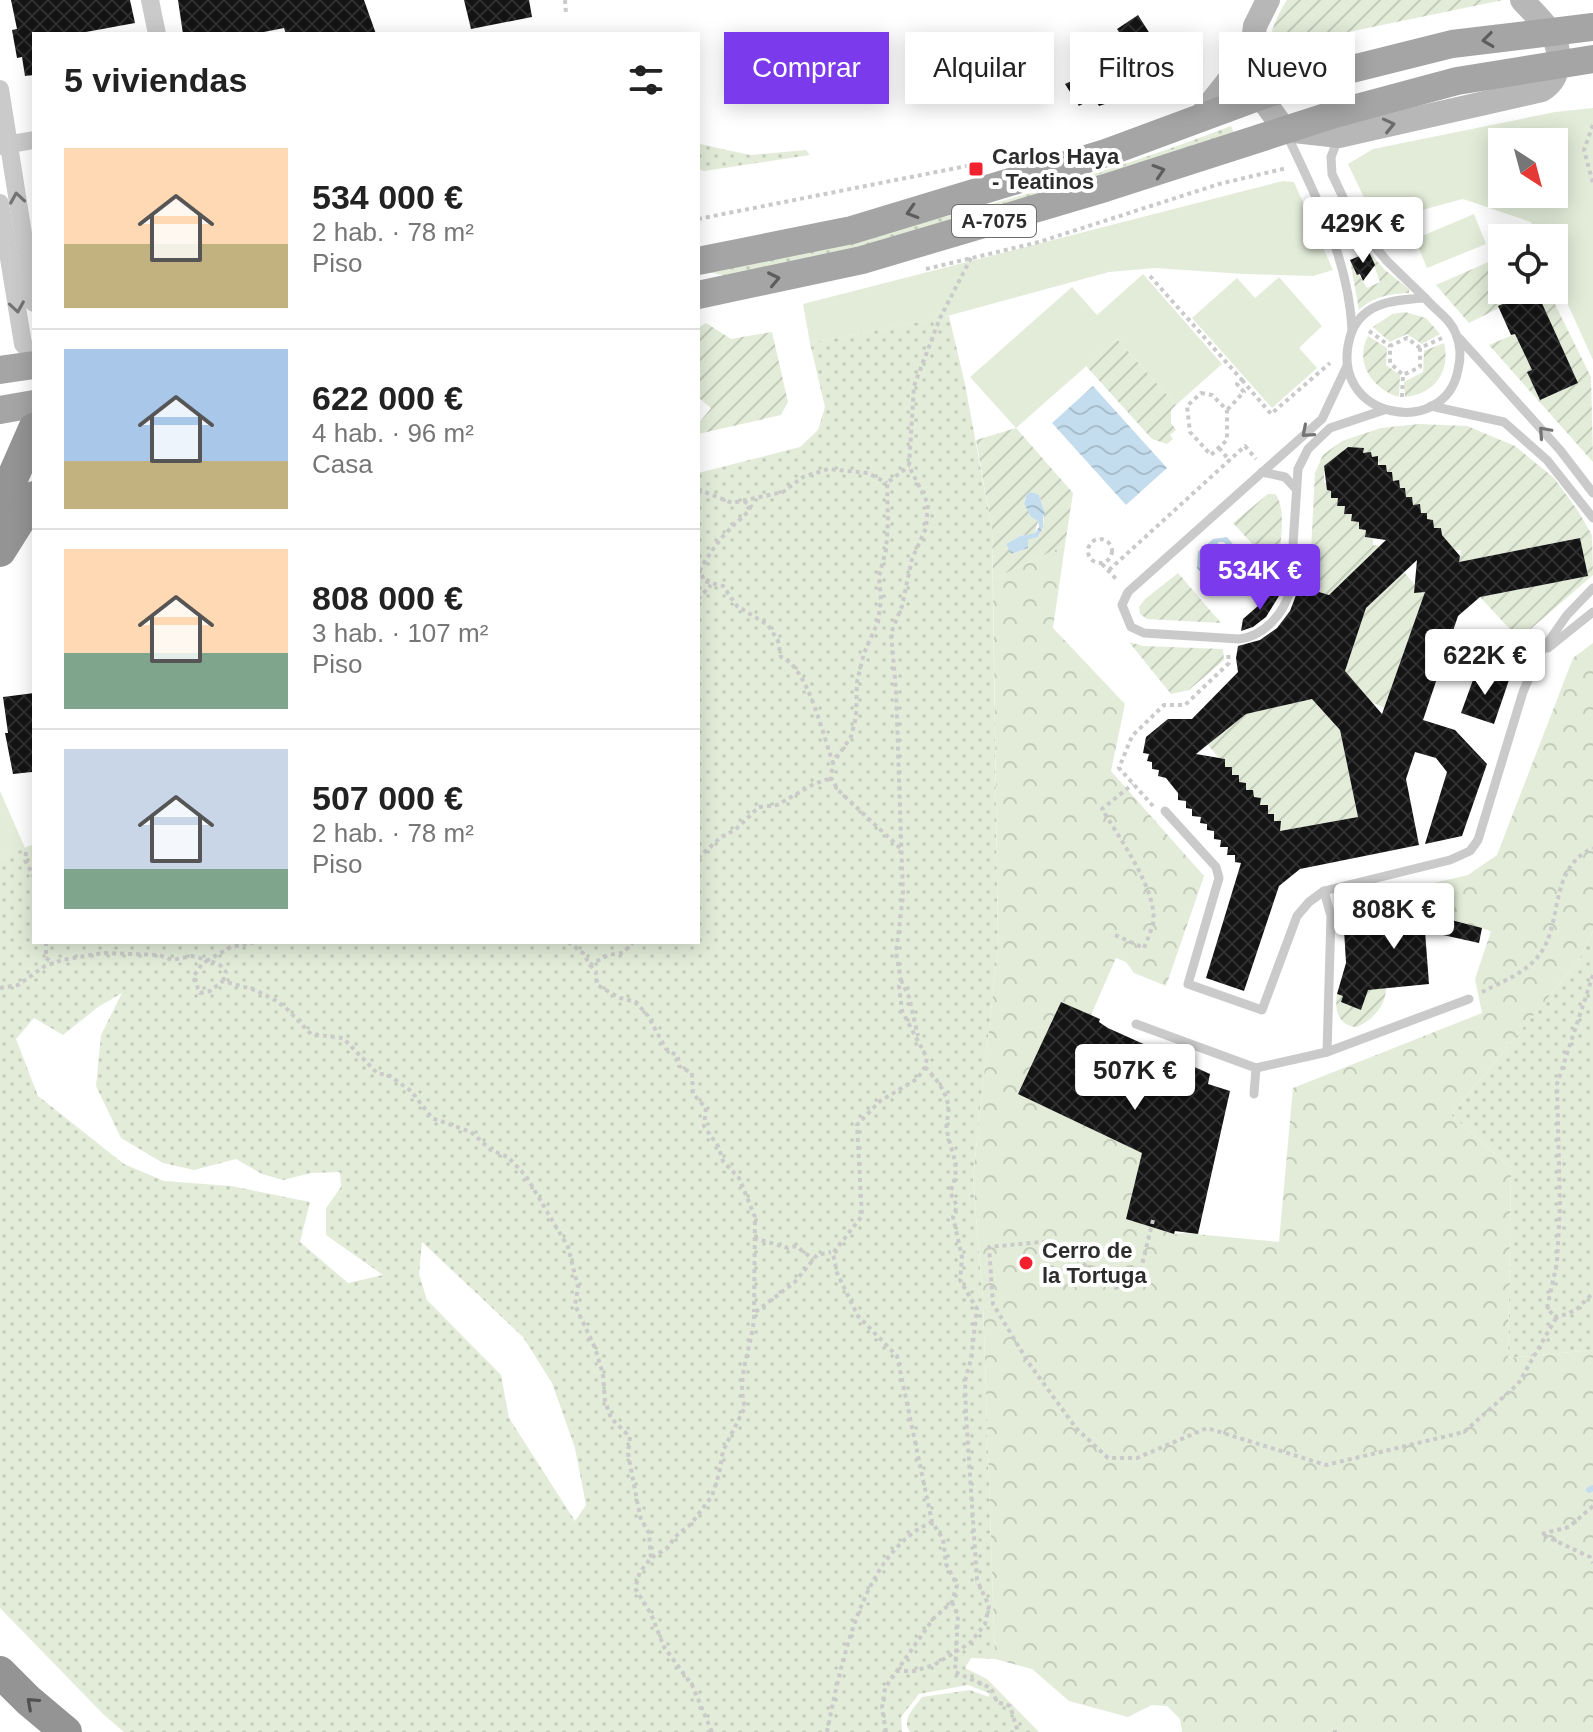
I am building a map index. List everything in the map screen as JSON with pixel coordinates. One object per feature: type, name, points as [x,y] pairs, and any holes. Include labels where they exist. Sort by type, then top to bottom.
[{"type":"highway","points":[[0,506],[32,434]]},
{"type":"highway","points":[[0,551],[32,500]]},
{"type":"highway","points":[[0,1672],[66,1732]]},
{"type":"main road","points":[[1254,32],[1268,0]]},
{"type":"main road","points":[[1266,104],[1285,130],[1339,136],[1542,90],[1556,76],[1560,49],[1552,32],[1522,0]]},
{"type":"main road","name":"A-7075","points":[[1355,68],[1452,44],[1593,27]]},
{"type":"main road","name":"A-7075","points":[[700,295],[862,260],[1105,188],[1338,113],[1457,81],[1593,59]]},
{"type":"main road","points":[[1199,118],[1219,93]]},
{"type":"main road","name":"A-7075","points":[[700,261],[852,230],[1106,153],[1238,104]]},
{"type":"main road","points":[[0,370],[32,361]]},
{"type":"main road","points":[[0,410],[32,404]]},
{"type":"street","points":[[150,0],[157,32]]},
{"type":"street","points":[[0,89],[4,145],[32,292]]},
{"type":"street","points":[[4,145],[32,140]]},
{"type":"street","points":[[0,203],[23,344],[32,359]]},
{"type":"lane","points":[[1285,130],[1330,229],[1346,279],[1352,331]]},
{"type":"lane","points":[[1339,136],[1331,157],[1332,174],[1355,223],[1387,261],[1448,319],[1456,334],[1560,450],[1593,493]]},
{"type":"lane","points":[[1425,298],[1388,300],[1367,312],[1358,323],[1352,331],[1347,349],[1347,366],[1354,385],[1367,400],[1384,410],[1416,412],[1431,406],[1447,393],[1457,376],[1461,356],[1456,334]]},
{"type":"lane","points":[[1347,366],[1322,419],[1128,592],[1122,605],[1131,627],[1144,633],[1254,637],[1286,608],[1290,590],[1298,469],[1308,449],[1330,428],[1384,410]]},
{"type":"lane","points":[[1431,406],[1504,422],[1547,460],[1593,518]]},
{"type":"lane","points":[[1264,471],[1285,477],[1296,489]]},
{"type":"lane","points":[[1165,811],[1216,867],[1219,878],[1188,984],[1262,1010],[1297,916],[1309,902],[1324,891],[1450,860],[1470,851],[1478,840],[1523,692],[1539,655],[1567,615],[1593,588]]},
{"type":"lane","points":[[1539,655],[1593,612]]},
{"type":"lane","points":[[1324,891],[1331,916],[1327,1052]]},
{"type":"lane","points":[[1136,1024],[1256,1068],[1327,1052],[1469,999]]},
{"type":"lane","points":[[1254,1094],[1256,1068]]},
{"type":"path","points":[[565,0],[566,14]]},
{"type":"path","points":[[1593,125],[1584,150],[1593,183]]},
{"type":"path","points":[[700,219],[983,162]]},
{"type":"path","points":[[912,272],[1039,242],[1219,184],[1301,165]]},
{"type":"path","points":[[886,1732],[882,1701],[885,1688],[933,1619],[952,1602],[957,1585],[946,1564],[943,1539],[932,1522],[897,1356],[858,1316],[837,1273],[833,1253],[862,1216],[857,1125],[880,1101],[917,1079],[927,1058],[902,1011],[896,953],[903,896],[891,633],[902,606],[912,559],[926,528],[928,504],[909,466],[914,386],[938,322],[971,258]]},
{"type":"path","points":[[1150,276],[1271,414],[1347,349]]},
{"type":"path","points":[[1358,323],[1390,346]]},
{"type":"path","points":[[1420,348],[1456,334]]},
{"type":"path","points":[[1390,346],[1407,338],[1420,348]]},
{"type":"path","points":[[1390,346],[1390,363],[1403,375],[1420,367],[1420,348]]},
{"type":"path","points":[[1227,410],[1212,395],[1201,393],[1187,406],[1190,432],[1211,455],[1227,440],[1227,410],[1244,392],[1237,384],[1242,380]]},
{"type":"path","points":[[1109,570],[1245,446],[1264,471]]},
{"type":"path","points":[[1219,448],[1230,461]]},
{"type":"path","points":[[887,483],[909,466]]},
{"type":"path","points":[[700,490],[732,503],[783,492],[803,477],[828,469],[868,473],[887,483]]},
{"type":"path","points":[[887,483],[888,522],[886,550],[879,576],[881,600],[878,622],[868,638],[857,682],[856,717],[851,737],[833,763],[831,778],[838,790],[902,851]]},
{"type":"path","points":[[744,501],[751,506],[746,516],[710,552],[700,570],[704,581],[723,586],[737,606],[768,625],[778,641],[781,657],[790,661],[802,676],[833,763]]},
{"type":"path","points":[[1102,563],[1110,559],[1113,548],[1100,538],[1090,544],[1088,552],[1091,559],[1102,563],[1128,592]]},
{"type":"path","points":[[700,597],[711,585]]},
{"type":"path","points":[[1165,811],[1153,806],[1119,768],[1132,736],[1164,705],[1185,705],[1229,663],[1226,638]]},
{"type":"path","points":[[700,856],[759,807],[777,805],[831,778]]},
{"type":"path","points":[[1115,935],[1144,948],[1154,922],[1149,896],[1133,861],[1102,809],[1133,784]]},
{"type":"path","points":[[1469,999],[1527,967],[1540,954],[1550,933],[1554,907],[1565,875],[1585,852],[1593,848]]},
{"type":"path","points":[[26,852],[25,860],[32,873]]},
{"type":"path","points":[[46,944],[46,958],[53,963]]},
{"type":"path","points":[[0,988],[18,985],[53,963],[103,953],[159,955],[172,960],[192,956],[208,960],[220,965],[226,972],[223,981],[210,991],[200,993],[193,977],[202,964],[208,960],[231,947],[246,944]]},
{"type":"path","points":[[571,944],[583,953],[596,972],[597,985],[620,998],[636,1002],[648,1016],[666,1049],[678,1056],[679,1066],[692,1073],[693,1094],[706,1108],[704,1126],[718,1146],[723,1161],[739,1178],[755,1217],[754,1332],[743,1373],[745,1407],[723,1451],[712,1496],[691,1524],[666,1549],[651,1558],[640,1572],[635,1588],[651,1614],[664,1647],[692,1685],[712,1732]]},
{"type":"path","points":[[590,965],[608,955],[623,953],[631,944]]},
{"type":"path","points":[[1556,1318],[1547,1308],[1557,1263],[1560,1206],[1557,1084],[1593,975]]},
{"type":"path","points":[[223,981],[255,990],[275,1000],[311,1034],[343,1038],[377,1073],[390,1076],[411,1091],[432,1118],[471,1132],[491,1150],[508,1157],[526,1176],[568,1247],[578,1287],[575,1305],[595,1348],[603,1374],[605,1401],[611,1418],[630,1437],[628,1453],[641,1519],[649,1533],[651,1558]]},
{"type":"path","points":[[895,1671],[914,1671],[970,1643],[985,1624],[989,1606],[977,1580],[966,1415],[965,1381],[977,1309],[960,1280],[962,1257],[953,1217],[957,1206],[950,1192],[955,1180],[956,1158],[946,1128],[948,1106],[936,1078],[925,1067]]},
{"type":"path","points":[[1153,1220],[1140,1273],[1116,1288],[1052,1241],[989,1247],[993,1304],[1028,1362],[1076,1428],[1108,1458],[1137,1458],[1207,1428],[1326,1465],[1464,1432],[1518,1384],[1556,1318],[1576,1310],[1593,1293]]},
{"type":"path","points":[[754,1238],[788,1248],[796,1246],[813,1259]]},
{"type":"path","points":[[754,1313],[795,1282],[817,1255],[831,1252]]},
{"type":"path","points":[[1593,1506],[1569,1527],[1541,1534],[1590,1557],[1593,1563]]},
{"type":"path","points":[[827,1732],[851,1635],[877,1574],[913,1530],[932,1522]]},
{"type":"path","points":[[952,1602],[958,1615],[955,1672],[991,1688],[997,1702],[1010,1706],[1018,1732]]},
{"type":"path","points":[[1333,1732],[1341,1732]]},
{"type":"green space","points":[[1287,0],[1503,0],[1348,32],[1272,32]]},
{"type":"green space","points":[[1593,108],[1593,360],[1568,304],[1568,224],[1532,224],[1490,208],[1568,208],[1568,128],[1488,128],[1488,207],[1463,199],[1399,216],[1380,231],[1348,164],[1373,149],[1555,112]]},
{"type":"green space","points":[[1231,126],[1235,135],[899,240],[728,276],[708,272],[841,242],[1038,191]]},
{"type":"green space","points":[[700,144],[750,155],[806,150],[810,155],[700,170]]},
{"type":"green space","points":[[1283,181],[1294,182],[1333,270],[1313,276],[1155,268],[1109,272],[940,318],[810,343],[803,304]]},
{"type":"green space","points":[[1474,214],[1486,244],[1427,268],[1415,239]]},
{"type":"green space","points":[[1369,252],[1409,289],[1409,293],[1382,297],[1359,310],[1350,260],[1367,288],[1380,282]]},
{"type":"green space","points":[[1488,262],[1488,304],[1507,304],[1469,323],[1436,285]]},
{"type":"green space","points":[[1143,274],[1222,364],[1176,405],[1117,339],[1016,428],[970,377],[1072,287],[1097,315]]},
{"type":"green space","points":[[1279,277],[1322,326],[1299,348],[1317,368],[1272,408],[1192,318],[1237,278],[1255,298]]},
{"type":"green space","points":[[1542,304],[1555,304],[1591,377],[1593,462],[1489,345],[1515,334],[1532,370],[1528,373],[1540,400],[1578,383]]},
{"type":"green space","points":[[1405,312],[1426,318],[1440,334],[1422,344],[1407,334],[1390,342],[1373,327],[1392,314]]},
{"type":"green space","points":[[949,316],[992,530],[998,947],[973,1177],[983,1302],[995,1659],[971,1658],[965,1668],[987,1679],[1039,1732],[910,1732],[908,1718],[922,1697],[970,1690],[989,1697],[989,1693],[968,1685],[919,1694],[901,1717],[902,1732],[124,1732],[0,1608],[0,858],[32,845],[32,944],[700,944],[700,472],[800,447],[818,430],[825,407],[810,343]],"holes":[[[122,993],[101,1035],[96,1086],[121,1138],[163,1163],[194,1170],[236,1159],[262,1174],[283,1180],[311,1173],[340,1172],[341,1187],[326,1208],[326,1235],[383,1275],[348,1283],[300,1242],[310,1202],[231,1186],[164,1181],[124,1164],[38,1096],[16,1039],[34,1018],[63,1035],[98,1007]],[[422,1242],[523,1337],[552,1383],[575,1448],[586,1505],[575,1521],[509,1418],[501,1375],[427,1300],[419,1274]]]},
{"type":"green space","points":[[706,323],[731,339],[772,332],[788,402],[781,415],[700,434],[700,422],[711,408],[700,399],[700,327]]},
{"type":"green space","points":[[1368,336],[1387,348],[1386,365],[1400,375],[1399,397],[1381,388],[1368,373],[1363,355]]},
{"type":"green space","points":[[1117,339],[1176,405],[1171,410],[1171,423],[1176,430],[1167,444],[1152,439],[1086,366]]},
{"type":"green space","points":[[1444,343],[1445,363],[1438,380],[1424,391],[1405,397],[1404,382],[1423,372],[1424,351]]},
{"type":"green space","points":[[1419,424],[1467,426],[1515,446],[1554,478],[1592,535],[1593,575],[1519,639],[1480,597],[1587,576],[1580,538],[1459,562],[1461,550],[1455,550],[1442,535],[1441,528],[1434,528],[1433,520],[1427,519],[1426,513],[1421,513],[1419,505],[1413,505],[1412,498],[1406,497],[1405,489],[1399,488],[1399,480],[1393,481],[1386,465],[1379,465],[1378,457],[1372,457],[1371,452],[1363,453],[1364,448],[1347,447],[1342,451],[1344,453],[1324,466],[1324,482],[1327,483],[1327,490],[1331,491],[1331,497],[1338,498],[1337,505],[1345,506],[1344,514],[1352,514],[1351,521],[1359,522],[1359,529],[1366,530],[1365,537],[1373,538],[1373,545],[1380,546],[1329,595],[1309,589],[1315,473],[1323,455],[1342,441],[1381,428]]},
{"type":"green space","points":[[1016,428],[1073,493],[1065,545],[993,579],[992,530],[976,440]],"holes":[[[1031,492],[1039,495],[1044,516],[1041,532],[1038,537],[1028,540],[1028,548],[1011,554],[1006,544],[1020,536],[1035,533],[1038,521],[1031,517],[1024,502]]]},
{"type":"green space","points":[[1268,494],[1275,494],[1281,509],[1282,531],[1277,571],[1233,523]]},
{"type":"green space","points":[[1065,545],[1053,628],[1125,704],[1111,771],[1204,876],[1166,986],[1134,973],[1126,962],[1116,958],[1091,1015],[1061,1002],[1025,1081],[1142,1153],[1126,1219],[1174,1234],[1279,1242],[1293,1088],[1482,1013],[1475,979],[1491,931],[1418,910],[1416,896],[1434,883],[1468,875],[1497,855],[1573,658],[1593,643],[1593,931],[1579,960],[1451,1115],[1511,1168],[1508,1358],[1593,1350],[1593,1732],[1182,1732],[1180,1719],[1167,1706],[1152,1705],[1128,1717],[1069,1701],[1032,1669],[995,1659],[983,1302],[973,1177],[998,947],[993,579]]},
{"type":"green space","points":[[1404,572],[1415,585],[1414,592],[1425,592],[1384,708],[1372,702],[1345,671],[1366,608]]},
{"type":"green space","points":[[1178,573],[1221,623],[1147,619],[1140,614],[1139,607],[1145,599]]},
{"type":"green space","points":[[1129,642],[1143,646],[1223,649],[1224,660],[1189,690],[1171,694]]},
{"type":"green space","points":[[1312,699],[1340,730],[1358,817],[1280,831],[1281,821],[1274,821],[1274,814],[1268,814],[1260,805],[1261,798],[1254,797],[1253,790],[1246,790],[1246,783],[1239,782],[1239,775],[1232,775],[1232,767],[1225,767],[1225,759],[1219,758],[1208,745],[1246,714]]},
{"type":"green space","points":[[0,791],[25,848],[0,858]]},
{"type":"green space","points":[[1593,931],[1593,1350],[1508,1358],[1511,1168],[1451,1115],[1579,960]]},
{"type":"green space","points":[[1386,974],[1384,999],[1372,1018],[1357,1027],[1342,1021],[1337,1012],[1337,994],[1343,996],[1341,1002],[1361,1009],[1367,992],[1342,982]]},
{"type":"water","points":[[1093,386],[1167,468],[1126,505],[1052,423]]},
{"type":"water","points":[[1031,492],[1039,495],[1045,514],[1043,527],[1038,537],[1028,540],[1028,548],[1011,554],[1006,544],[1020,536],[1035,533],[1039,527],[1024,503]]},
{"type":"water","points":[[1227,537],[1246,560],[1244,567],[1224,542],[1218,542],[1218,546],[1242,576],[1230,587],[1200,556],[1200,562],[1221,588],[1214,588],[1197,568],[1198,552],[1213,539]]},
{"type":"building","points":[[11,0],[130,0],[135,23],[86,32],[32,32],[32,75],[25,76],[22,57],[17,58],[12,30],[17,29]]},
{"type":"building","points":[[178,0],[364,0],[375,32],[285,32],[284,28],[264,32],[183,32]]},
{"type":"building","points":[[464,0],[529,0],[532,17],[471,29]]},
{"type":"building","points":[[1138,15],[1149,32],[1119,32],[1117,29]]},
{"type":"building","points":[[1369,252],[1375,265],[1363,281],[1350,260]]},
{"type":"building","points":[[1542,304],[1578,383],[1540,400],[1527,372],[1532,370],[1498,306]]},
{"type":"building","points":[[1348,447],[1364,448],[1363,453],[1371,452],[1372,457],[1378,456],[1378,465],[1386,465],[1387,472],[1392,472],[1393,481],[1399,480],[1400,488],[1405,488],[1406,497],[1412,497],[1413,505],[1420,504],[1421,513],[1427,513],[1427,519],[1433,520],[1434,528],[1441,528],[1442,535],[1460,556],[1459,562],[1580,538],[1588,576],[1480,597],[1458,616],[1423,720],[1455,730],[1487,764],[1462,836],[1425,844],[1447,772],[1436,758],[1415,752],[1406,779],[1419,845],[1300,869],[1279,886],[1244,991],[1206,978],[1241,863],[1235,862],[1235,855],[1227,855],[1228,847],[1220,847],[1221,840],[1214,839],[1214,831],[1207,830],[1207,824],[1200,823],[1201,817],[1192,816],[1192,809],[1186,808],[1186,801],[1178,800],[1178,793],[1166,778],[1158,776],[1159,770],[1152,769],[1152,762],[1147,761],[1149,754],[1143,753],[1146,737],[1168,719],[1192,719],[1238,672],[1238,646],[1260,640],[1277,628],[1290,611],[1298,590],[1309,589],[1329,595],[1386,540],[1365,537],[1366,530],[1359,529],[1359,522],[1351,521],[1352,514],[1344,514],[1345,506],[1337,506],[1338,498],[1331,498],[1331,491],[1327,490],[1324,466]],"holes":[[[1417,560],[1414,593],[1425,592],[1382,714],[1345,671],[1366,608]],[[1312,699],[1340,730],[1358,817],[1280,831],[1281,821],[1274,821],[1274,814],[1268,814],[1268,805],[1260,805],[1261,798],[1254,797],[1253,790],[1246,790],[1246,783],[1239,782],[1239,775],[1232,775],[1232,767],[1225,767],[1225,759],[1196,754],[1246,714]]]},
{"type":"building","points":[[1282,591],[1266,617],[1241,631],[1243,619],[1274,592]]},
{"type":"building","points":[[1477,669],[1509,680],[1494,724],[1461,713]]},
{"type":"building","points":[[32,693],[32,772],[13,774],[5,733],[8,733],[3,697]]},
{"type":"building","points":[[1416,896],[1420,919],[1436,916],[1482,928],[1479,943],[1425,931],[1429,984],[1368,990],[1361,1010],[1341,1002],[1343,996],[1337,994],[1346,963],[1344,929],[1393,922],[1388,903]]},
{"type":"building","points":[[1061,1002],[1100,1019],[1099,1022],[1108,1028],[1210,1074],[1208,1084],[1230,1091],[1198,1234],[1175,1231],[1174,1234],[1126,1219],[1142,1153],[1018,1094]]},
{"type":"waterway","points":[[1589,1490],[1593,1488]]},
{"type":"place","name":"Carlos Haya - Teatinos","points":[[976,169]]},
{"type":"place","name":"Cerro de la Tortuga","points":[[1026,1263]]}]
